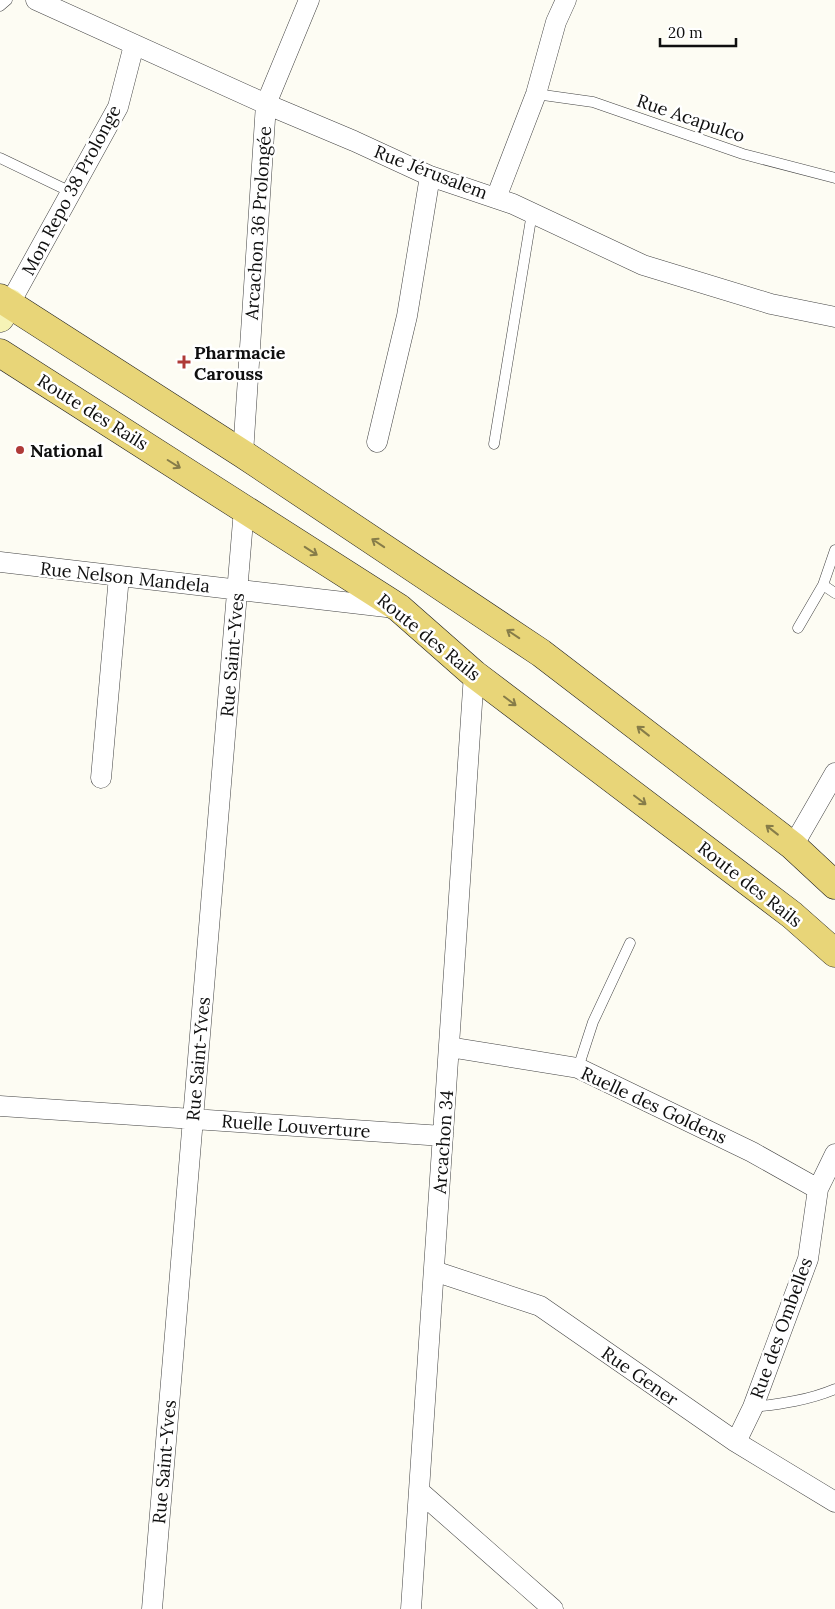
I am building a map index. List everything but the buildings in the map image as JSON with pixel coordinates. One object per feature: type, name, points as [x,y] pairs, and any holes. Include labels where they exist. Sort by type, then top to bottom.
[{"type":"main road","points":[[3,306],[243,454],[541,653],[793,846],[835,885]]},
{"type":"main road","name":"Route des Rails","points":[[0,353],[399,608],[474,674],[792,916],[835,953]]},
{"type":"street","name":"Rue Jérusalem","points":[[36,0],[430,176],[532,212],[643,265],[771,304],[835,317]]},
{"type":"street","name":"Arcachon 36 Prolongée","points":[[243,454],[266,104],[309,0]]},
{"type":"street","points":[[496,198],[536,94],[556,22],[566,0]]},
{"type":"street","name":"Mon Repo 38 Prolonge","points":[[3,306],[82,174],[118,107],[134,44]]},
{"type":"street","points":[[377,442],[407,316],[430,176]]},
{"type":"street","name":"Rue Saint-Yves","points":[[152,1609],[244,509]]},
{"type":"street","name":"Rue Nelson Mandela","points":[[0,562],[399,608]]},
{"type":"street","points":[[102,778],[119,576]]},
{"type":"street","name":"Arcachon 34","points":[[411,1609],[474,674]]},
{"type":"street","points":[[793,846],[835,773]]},
{"type":"street","name":"Ruelle des Goldens","points":[[449,1046],[578,1068],[752,1152],[818,1189]]},
{"type":"street","name":"Ruelle Louverture","points":[[0,1106],[443,1136]]},
{"type":"street","name":"Rue des Ombelles","points":[[736,1442],[753,1406],[808,1259],[818,1189],[835,1154]]},
{"type":"street","name":"Rue Gener","points":[[434,1271],[540,1306],[736,1442],[835,1502]]},
{"type":"street","points":[[419,1490],[552,1609]]},
{"type":"lane","points":[[0,6],[7,0]]},
{"type":"lane","name":"Rue Acapulco","points":[[536,94],[593,102],[743,154],[835,178]]},
{"type":"lane","points":[[0,158],[71,192]]},
{"type":"lane","points":[[494,444],[532,212]]},
{"type":"lane","points":[[798,628],[823,585],[835,550]]},
{"type":"lane","points":[[823,585],[835,593]]},
{"type":"lane","points":[[578,1068],[593,1022],[630,943]]},
{"type":"lane","points":[[753,1406],[785,1404],[835,1389]]},
{"type":"place","name":"Pharmacie Carouss","points":[[184,362]]},
{"type":"place","name":"National","points":[[20,450]]}]
